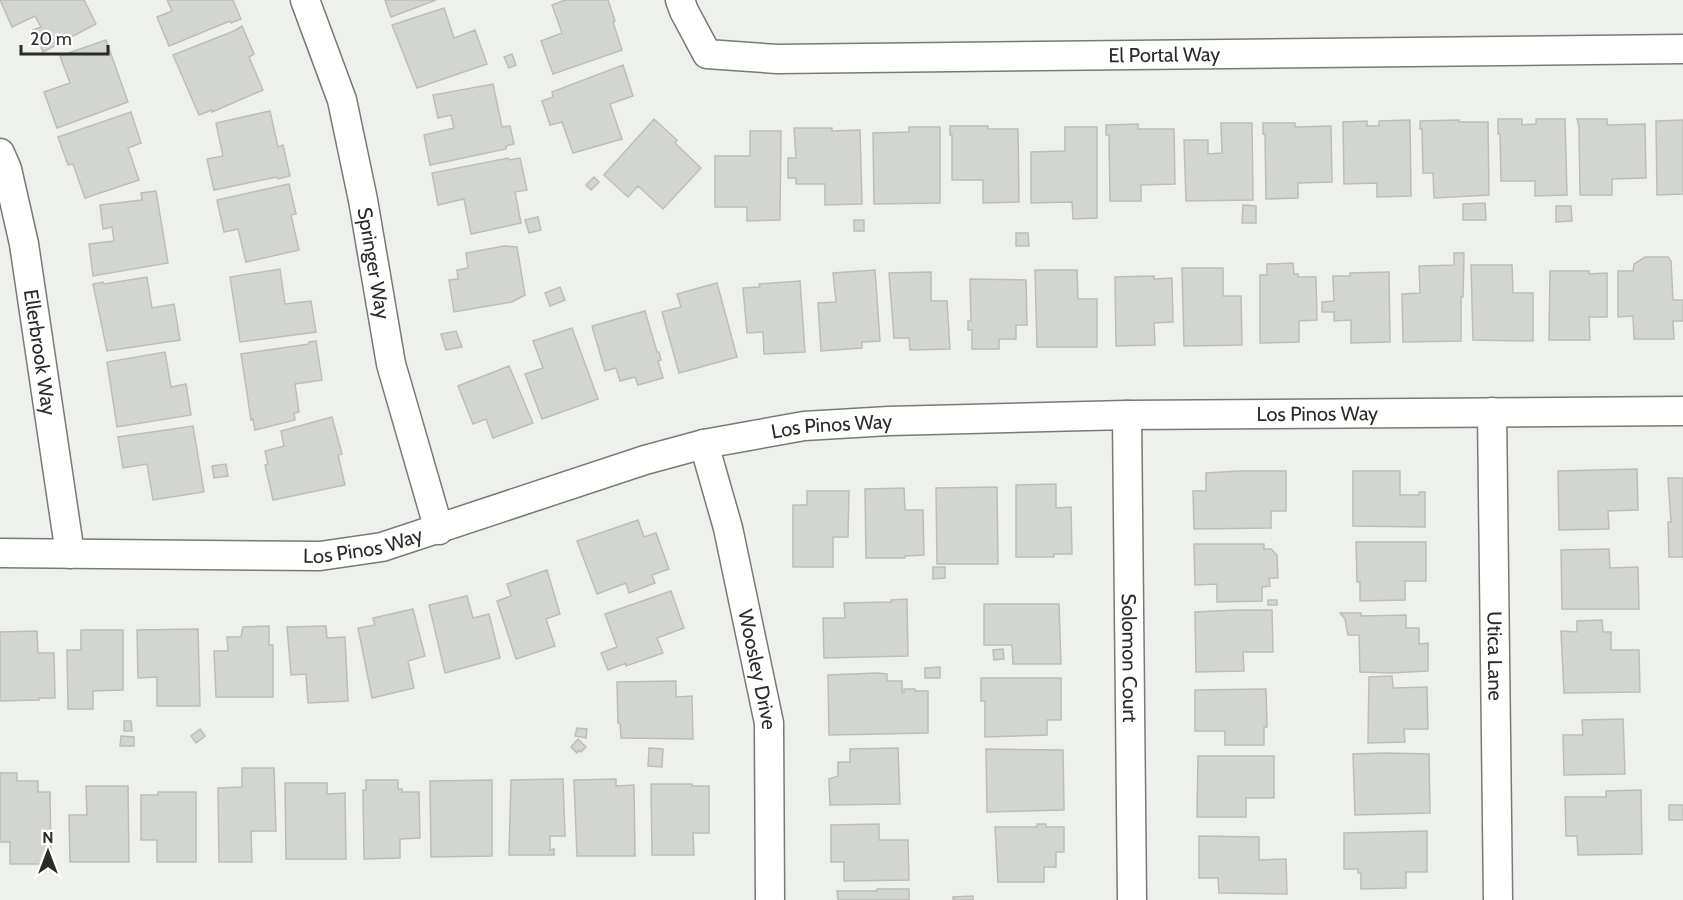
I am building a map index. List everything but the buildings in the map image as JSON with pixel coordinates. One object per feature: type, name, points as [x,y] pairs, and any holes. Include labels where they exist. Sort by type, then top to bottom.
[{"type":"street","name":"Springer Way","points":[[304,0],[342,100],[363,200],[391,364],[439,530]]},
{"type":"street","name":"El Portal Way","points":[[680,0],[707,54],[777,59],[1683,49]]},
{"type":"street","name":"Ellerbrook Way","points":[[0,153],[7,169],[24,244],[70,554]]},
{"type":"street","name":"Utica Lane","points":[[1492,411],[1498,900]]},
{"type":"street","name":"Los Pinos Way","points":[[0,553],[320,556],[382,547],[439,530],[645,459],[704,444],[804,426],[889,421],[1127,415],[1683,411]]},
{"type":"street","name":"Solomon Court","points":[[1127,415],[1132,900]]},
{"type":"street","name":"Woosley Drive","points":[[704,444],[729,528],[769,723],[770,900]]}]
